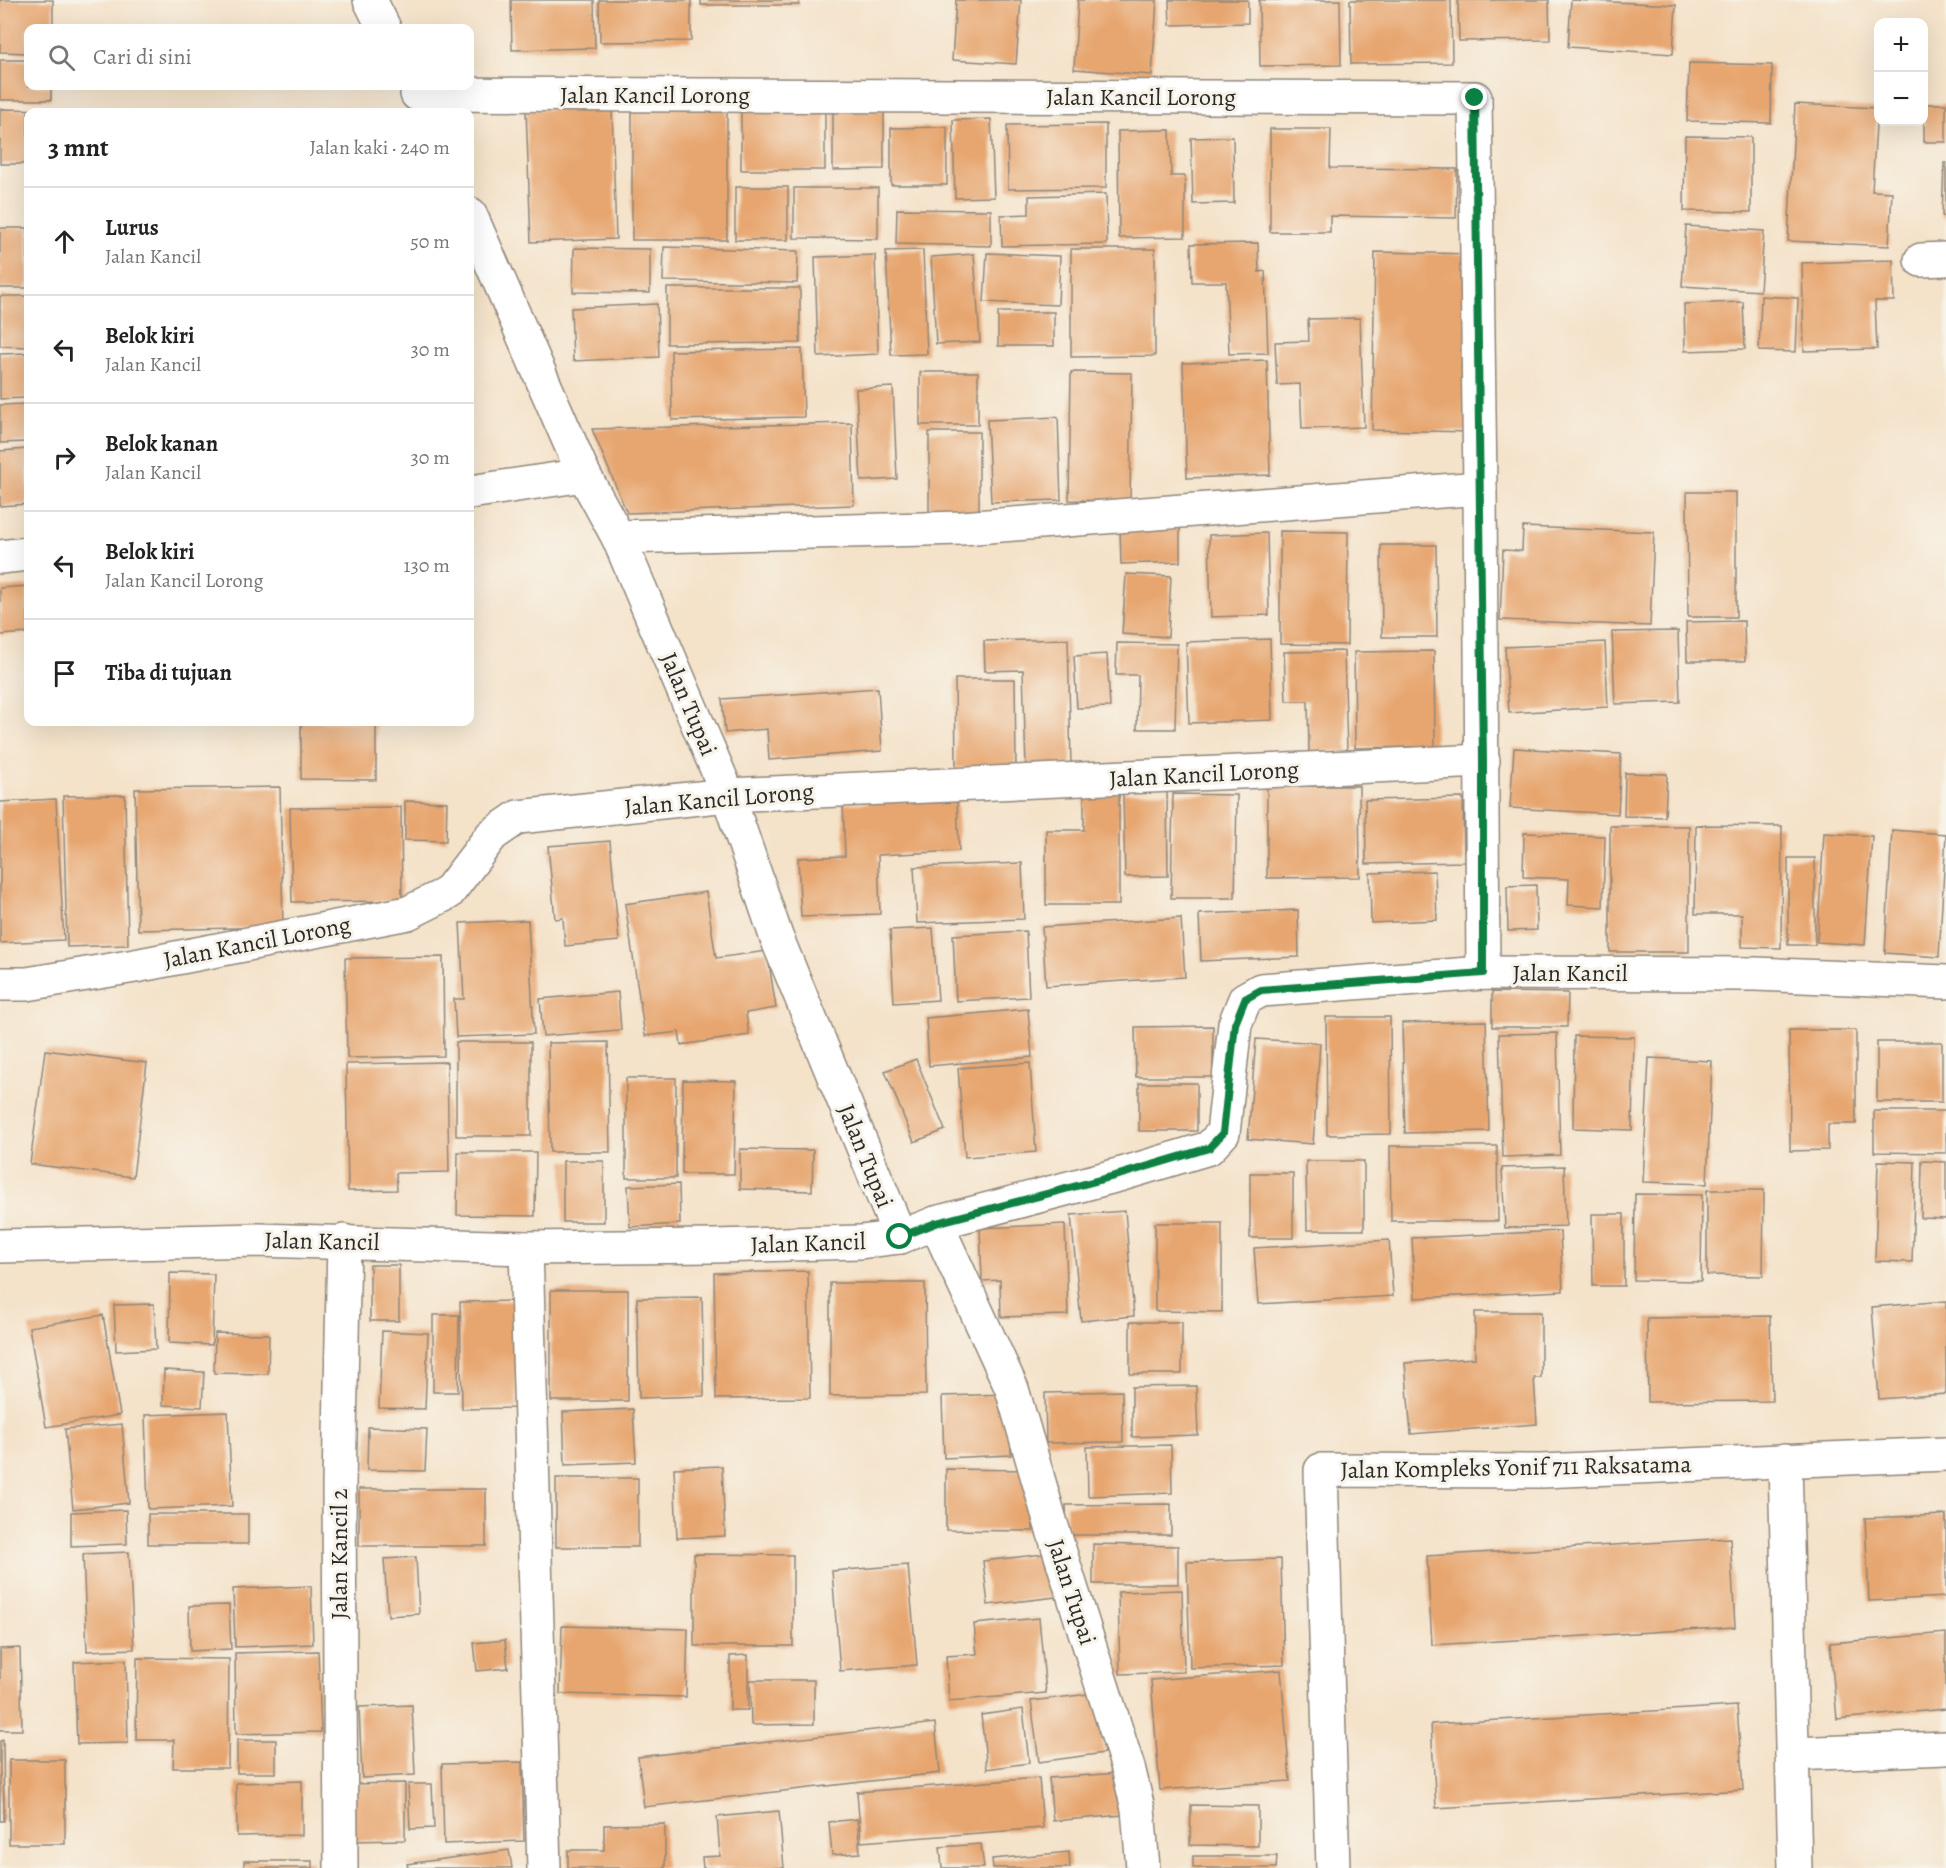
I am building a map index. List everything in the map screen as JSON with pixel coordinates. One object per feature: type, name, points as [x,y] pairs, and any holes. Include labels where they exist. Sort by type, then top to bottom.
[{"type":"street","points":[[370,0],[382,24]]},
{"type":"street","name":"Jalan Kancil Lorong","points":[[418,97],[1475,98],[1483,761],[1483,973]]},
{"type":"street","name":"Jalan Tupai","points":[[474,223],[584,475],[618,537],[728,795],[776,936],[900,1237]]},
{"type":"street","points":[[474,491],[584,475]]},
{"type":"street","points":[[618,537],[962,528],[1480,488]]},
{"type":"street","points":[[0,557],[24,554]]},
{"type":"street","name":"Jalan Kancil Lorong","points":[[0,984],[27,984],[124,968],[408,913],[448,893],[492,835],[518,817],[728,795],[1483,761]]},
{"type":"street","name":"Jalan Kancil","points":[[0,1246],[258,1239],[526,1248],[860,1242],[900,1237],[936,1223],[1122,1174],[1209,1148],[1223,1133],[1235,1024],[1245,999],[1261,990],[1483,973],[1755,974],[1946,982]]},
{"type":"street","name":"Jalan Tupai","points":[[936,1223],[1012,1389],[1052,1527],[1129,1771],[1138,1809],[1143,1868]]},
{"type":"street","name":"Jalan Kancil 2","points":[[341,1868],[339,1485],[344,1241]]},
{"type":"street","points":[[526,1248],[544,1868]]},
{"type":"street","name":"Jalan Kompleks Yonif 711 Raksatama","points":[[1333,1868],[1321,1470],[1540,1471],[1946,1454]]},
{"type":"street","points":[[1785,1460],[1795,1868]]},
{"type":"street","points":[[1792,1754],[1946,1748]]},
{"type":"building","points":[[0,0],[53,0],[53,24],[24,24],[24,53],[0,52]]},
{"type":"building","points":[[511,0],[594,0],[595,48],[512,50]]},
{"type":"building","points":[[599,0],[691,0],[691,41],[600,42]]},
{"type":"building","points":[[701,0],[799,0],[799,5],[701,5]]},
{"type":"building","points":[[956,0],[1021,0],[1016,64],[952,60]]},
{"type":"building","points":[[1078,0],[1157,0],[1152,75],[1074,69]]},
{"type":"building","points":[[1169,0],[1248,0],[1248,23],[1170,25]]},
{"type":"building","points":[[1259,0],[1340,0],[1341,65],[1260,66]]},
{"type":"building","points":[[1350,0],[1451,0],[1452,63],[1351,64]]},
{"type":"building","points":[[1458,0],[1549,0],[1550,40],[1459,41]]},
{"type":"building","points":[[1571,0],[1676,5],[1673,54],[1568,47]]},
{"type":"building","points":[[0,60],[24,60],[24,90],[51,90],[51,100],[0,100]]},
{"type":"building","points":[[1689,63],[1772,65],[1771,123],[1687,121]]},
{"type":"building","points":[[741,104],[825,104],[825,170],[741,170]]},
{"type":"building","points":[[1795,104],[1874,108],[1874,126],[1876,126],[1872,191],[1892,192],[1889,246],[1788,241]]},
{"type":"building","points":[[1928,104],[1946,104],[1946,142],[1924,142],[1924,126],[1928,126]]},
{"type":"building","points":[[632,105],[727,105],[727,240],[632,240]]},
{"type":"building","points":[[612,107],[616,239],[531,242],[526,110]]},
{"type":"building","points":[[0,109],[24,109],[24,164],[0,164]]},
{"type":"building","points":[[833,110],[884,110],[884,169],[833,170]]},
{"type":"building","points":[[991,119],[994,197],[955,198],[953,120]]},
{"type":"building","points":[[1106,124],[1106,188],[1008,189],[1007,125]]},
{"type":"building","points":[[947,127],[947,185],[891,185],[891,128]]},
{"type":"building","points":[[1270,129],[1331,129],[1330,168],[1457,169],[1456,218],[1330,216],[1330,232],[1270,232]]},
{"type":"building","points":[[1170,130],[1171,176],[1185,176],[1185,237],[1119,238],[1118,131]]},
{"type":"building","points":[[1685,136],[1751,137],[1751,212],[1684,211]]},
{"type":"building","points":[[1233,137],[1234,203],[1193,204],[1191,138]]},
{"type":"building","points":[[1944,163],[1946,163],[1946,217],[1942,216]]},
{"type":"building","points":[[735,187],[788,187],[788,240],[735,240]]},
{"type":"building","points":[[794,188],[878,188],[878,239],[794,238]]},
{"type":"building","points":[[1106,194],[1107,244],[1002,246],[1001,215],[1029,214],[1029,196]]},
{"type":"building","points":[[897,209],[991,210],[991,246],[896,244]]},
{"type":"building","points":[[1686,226],[1764,231],[1760,291],[1682,286]]},
{"type":"building","points":[[0,228],[24,228],[24,288],[0,288]]},
{"type":"building","points":[[1258,243],[1259,272],[1265,271],[1268,353],[1229,354],[1226,282],[1192,282],[1191,244]]},
{"type":"building","points":[[664,247],[798,251],[797,283],[663,281]]},
{"type":"building","points":[[574,248],[650,249],[650,293],[573,292]]},
{"type":"building","points":[[1071,249],[1155,249],[1155,356],[1071,357]]},
{"type":"building","points":[[923,250],[927,354],[891,355],[886,251]]},
{"type":"building","points":[[1375,252],[1476,254],[1473,432],[1372,430]]},
{"type":"building","points":[[987,253],[1060,256],[1058,305],[984,302]]},
{"type":"building","points":[[974,254],[980,342],[936,344],[931,257]]},
{"type":"building","points":[[875,255],[878,354],[818,357],[815,257]]},
{"type":"building","points":[[1893,260],[1894,301],[1875,301],[1877,349],[1804,351],[1802,263]]},
{"type":"building","points":[[667,288],[800,288],[800,343],[667,344]]},
{"type":"building","points":[[0,296],[24,296],[24,347],[0,346]]},
{"type":"building","points":[[1761,296],[1798,298],[1796,352],[1759,351]]},
{"type":"building","points":[[1743,302],[1745,349],[1685,351],[1684,304]]},
{"type":"building","points":[[657,304],[659,357],[573,361],[571,308]]},
{"type":"building","points":[[998,312],[1054,312],[1054,346],[998,346]]},
{"type":"building","points":[[1360,318],[1364,427],[1302,429],[1300,384],[1277,385],[1275,342],[1309,341],[1308,319]]},
{"type":"building","points":[[802,349],[804,417],[672,420],[671,351]]},
{"type":"building","points":[[24,353],[24,398],[0,399],[0,354]]},
{"type":"building","points":[[1267,360],[1270,475],[1187,478],[1183,363]]},
{"type":"building","points":[[920,372],[978,372],[978,425],[920,425]]},
{"type":"building","points":[[1071,372],[1132,373],[1130,501],[1069,500]]},
{"type":"building","points":[[893,387],[897,479],[861,481],[856,389]]},
{"type":"building","points":[[24,404],[24,442],[0,443],[0,405]]},
{"type":"building","points":[[1058,417],[1061,500],[991,502],[987,420]]},
{"type":"building","points":[[852,423],[854,505],[627,513],[592,429]]},
{"type":"building","points":[[929,432],[979,432],[979,512],[929,512]]},
{"type":"building","points":[[24,449],[24,504],[0,506],[0,451]]},
{"type":"building","points":[[1687,492],[1736,492],[1736,617],[1688,617]]},
{"type":"building","points":[[1180,525],[1180,562],[1121,564],[1120,526]]},
{"type":"building","points":[[1523,527],[1654,532],[1650,626],[1500,620],[1503,550],[1522,551]]},
{"type":"building","points":[[1280,531],[1348,532],[1347,645],[1280,644]]},
{"type":"building","points":[[1267,533],[1269,615],[1211,617],[1209,535]]},
{"type":"building","points":[[1381,545],[1436,545],[1437,637],[1382,637]]},
{"type":"building","points":[[1126,574],[1171,576],[1168,637],[1122,634]]},
{"type":"building","points":[[24,586],[24,633],[0,635],[0,588]]},
{"type":"building","points":[[1744,621],[1745,661],[1687,661],[1686,622]]},
{"type":"building","points":[[1678,631],[1680,702],[1615,704],[1612,632]]},
{"type":"building","points":[[1068,639],[1071,765],[1026,767],[1023,670],[985,671],[984,641]]},
{"type":"building","points":[[1270,639],[1272,720],[1189,723],[1186,642]]},
{"type":"building","points":[[1605,642],[1608,707],[1509,713],[1505,647]]},
{"type":"building","points":[[1117,643],[1177,644],[1175,729],[1137,729],[1138,675],[1116,675]]},
{"type":"building","points":[[1344,651],[1347,751],[1309,752],[1308,701],[1286,701],[1284,652]]},
{"type":"building","points":[[1434,651],[1435,747],[1355,748],[1354,652]]},
{"type":"building","points":[[1107,654],[1110,707],[1077,708],[1074,656]]},
{"type":"building","points":[[955,679],[1015,679],[1016,767],[956,768]]},
{"type":"building","points":[[878,688],[882,751],[769,760],[767,729],[725,733],[722,699]]},
{"type":"building","points":[[301,726],[376,726],[376,780],[301,779]]},
{"type":"building","points":[[1514,748],[1621,754],[1618,814],[1510,808]]},
{"type":"building","points":[[1625,773],[1667,774],[1665,817],[1624,816]]},
{"type":"building","points":[[1267,786],[1359,786],[1360,877],[1267,878]]},
{"type":"building","points":[[280,787],[283,927],[138,930],[135,789]]},
{"type":"building","points":[[1084,792],[1119,792],[1119,905],[1046,905],[1046,830],[1084,830]]},
{"type":"building","points":[[1167,792],[1168,876],[1125,877],[1123,793]]},
{"type":"building","points":[[1173,794],[1237,795],[1235,898],[1171,898]]},
{"type":"building","points":[[125,795],[128,945],[67,947],[63,796]]},
{"type":"building","points":[[957,798],[959,851],[878,855],[880,914],[801,917],[798,858],[845,856],[843,804]]},
{"type":"building","points":[[1463,798],[1464,862],[1366,864],[1365,800]]},
{"type":"building","points":[[56,799],[64,940],[0,943],[0,802]]},
{"type":"building","points":[[405,801],[447,802],[446,841],[405,840]]},
{"type":"building","points":[[401,807],[402,901],[292,902],[290,808]]},
{"type":"building","points":[[1696,825],[1782,826],[1781,948],[1742,947],[1742,914],[1695,914]]},
{"type":"building","points":[[1610,826],[1689,826],[1689,952],[1610,952]]},
{"type":"building","points":[[1892,830],[1946,834],[1939,957],[1885,953]]},
{"type":"building","points":[[1524,833],[1605,836],[1603,907],[1568,905],[1569,879],[1523,877]]},
{"type":"building","points":[[1824,833],[1872,836],[1865,945],[1817,942]]},
{"type":"building","points":[[610,841],[619,941],[565,946],[563,918],[555,919],[548,846]]},
{"type":"building","points":[[1788,858],[1815,858],[1815,945],[1788,945]]},
{"type":"building","points":[[1022,863],[1024,919],[917,923],[914,867]]},
{"type":"building","points":[[1435,871],[1437,920],[1371,923],[1370,873]]},
{"type":"building","points":[[1536,885],[1537,930],[1508,931],[1507,886]]},
{"type":"building","points":[[706,892],[716,958],[767,951],[776,1008],[746,1013],[749,1035],[681,1045],[679,1032],[645,1036],[625,904]]},
{"type":"building","points":[[1298,910],[1299,957],[1201,961],[1199,914]]},
{"type":"building","points":[[1181,918],[1185,977],[1046,986],[1042,927]]},
{"type":"building","points":[[528,920],[534,1034],[456,1037],[454,999],[464,999],[460,923]]},
{"type":"building","points":[[933,928],[938,1000],[894,1003],[890,930]]},
{"type":"building","points":[[1026,931],[1029,997],[956,1001],[953,935]]},
{"type":"building","points":[[443,957],[444,1056],[347,1058],[345,958]]},
{"type":"building","points":[[618,992],[621,1030],[543,1036],[540,999]]},
{"type":"building","points":[[1492,992],[1568,993],[1567,1027],[1492,1027]]},
{"type":"building","points":[[1028,1009],[1032,1057],[929,1066],[926,1018]]},
{"type":"building","points":[[1326,1017],[1390,1017],[1391,1134],[1327,1135]]},
{"type":"building","points":[[1486,1021],[1489,1131],[1405,1133],[1402,1023]]},
{"type":"building","points":[[1213,1026],[1213,1077],[1136,1077],[1135,1027]]},
{"type":"building","points":[[1789,1030],[1856,1030],[1856,1124],[1828,1124],[1828,1150],[1790,1151]]},
{"type":"building","points":[[1557,1033],[1560,1155],[1503,1157],[1499,1034]]},
{"type":"building","points":[[1574,1036],[1634,1037],[1632,1130],[1573,1128]]},
{"type":"building","points":[[1256,1039],[1320,1043],[1313,1144],[1248,1139]]},
{"type":"building","points":[[456,1042],[531,1042],[531,1136],[456,1136]]},
{"type":"building","points":[[608,1042],[610,1152],[550,1152],[548,1043]]},
{"type":"building","points":[[1877,1042],[1942,1042],[1942,1102],[1877,1102]]},
{"type":"building","points":[[45,1050],[147,1063],[133,1177],[30,1164]]},
{"type":"building","points":[[1649,1058],[1712,1061],[1707,1184],[1643,1182]]},
{"type":"building","points":[[916,1059],[945,1130],[914,1142],[885,1071]]},
{"type":"building","points":[[447,1062],[449,1172],[396,1173],[397,1190],[348,1191],[346,1064]]},
{"type":"building","points":[[1030,1063],[1036,1152],[965,1157],[958,1068]]},
{"type":"building","points":[[626,1078],[676,1078],[676,1178],[626,1178]]},
{"type":"building","points":[[683,1080],[736,1081],[734,1174],[682,1174]]},
{"type":"building","points":[[1139,1083],[1197,1083],[1197,1131],[1139,1131]]},
{"type":"building","points":[[1874,1111],[1946,1111],[1946,1153],[1874,1152]]},
{"type":"building","points":[[1390,1146],[1497,1146],[1498,1221],[1391,1221]]},
{"type":"building","points":[[740,1149],[813,1150],[812,1191],[740,1189]]},
{"type":"building","points":[[458,1152],[536,1152],[535,1216],[457,1215]]},
{"type":"building","points":[[563,1161],[604,1161],[604,1222],[563,1222]]},
{"type":"building","points":[[1306,1161],[1364,1161],[1364,1230],[1307,1230]]},
{"type":"building","points":[[1878,1161],[1915,1162],[1912,1262],[1875,1261]]},
{"type":"building","points":[[1922,1161],[1946,1162],[1946,1219],[1921,1218]]},
{"type":"building","points":[[1564,1166],[1566,1226],[1505,1228],[1502,1168]]},
{"type":"building","points":[[1250,1173],[1293,1173],[1293,1238],[1250,1238]]},
{"type":"building","points":[[679,1184],[680,1224],[630,1227],[628,1186]]},
{"type":"building","points":[[1707,1190],[1764,1190],[1763,1276],[1707,1275]]},
{"type":"building","points":[[1635,1194],[1702,1195],[1701,1281],[1634,1280]]},
{"type":"building","points":[[1125,1211],[1134,1316],[1081,1321],[1071,1215]]},
{"type":"building","points":[[1592,1214],[1624,1214],[1624,1286],[1593,1286]]},
{"type":"building","points":[[1155,1223],[1222,1223],[1222,1312],[1155,1311]]},
{"type":"building","points":[[1065,1224],[1068,1315],[1001,1317],[1000,1280],[982,1281],[980,1228]]},
{"type":"building","points":[[1560,1231],[1563,1291],[1415,1298],[1412,1238]]},
{"type":"building","points":[[1389,1240],[1393,1296],[1258,1304],[1254,1248]]},
{"type":"building","points":[[370,1265],[399,1265],[399,1321],[370,1321]]},
{"type":"building","points":[[808,1271],[810,1398],[716,1399],[714,1273]]},
{"type":"building","points":[[170,1273],[214,1274],[212,1345],[169,1343]]},
{"type":"building","points":[[830,1283],[925,1283],[926,1395],[830,1396]]},
{"type":"building","points":[[551,1290],[628,1290],[628,1401],[551,1401]]},
{"type":"building","points":[[702,1297],[704,1396],[639,1398],[637,1298]]},
{"type":"building","points":[[515,1301],[517,1408],[462,1409],[460,1302]]},
{"type":"building","points":[[1946,1301],[1946,1394],[1879,1399],[1872,1307]]},
{"type":"building","points":[[154,1304],[156,1349],[116,1351],[114,1305]]},
{"type":"building","points":[[1475,1312],[1541,1312],[1541,1378],[1534,1378],[1537,1424],[1411,1434],[1405,1363],[1475,1358]]},
{"type":"building","points":[[103,1315],[120,1415],[46,1427],[29,1327]]},
{"type":"building","points":[[433,1315],[459,1315],[458,1392],[433,1392]]},
{"type":"building","points":[[1770,1316],[1772,1401],[1648,1402],[1647,1318]]},
{"type":"building","points":[[1130,1322],[1182,1322],[1182,1374],[1130,1374]]},
{"type":"building","points":[[382,1331],[428,1333],[425,1409],[379,1408]]},
{"type":"building","points":[[215,1333],[269,1334],[268,1374],[214,1373]]},
{"type":"building","points":[[164,1370],[204,1372],[202,1407],[163,1405]]},
{"type":"building","points":[[1196,1386],[1198,1435],[1132,1437],[1132,1387]]},
{"type":"building","points":[[1122,1391],[1123,1442],[1046,1443],[1045,1393]]},
{"type":"building","points":[[1009,1394],[1011,1455],[944,1458],[942,1396]]},
{"type":"building","points":[[633,1409],[636,1462],[565,1465],[563,1412]]},
{"type":"building","points":[[228,1412],[232,1506],[148,1509],[145,1415]]},
{"type":"building","points":[[122,1424],[129,1503],[73,1509],[65,1429]]},
{"type":"building","points":[[368,1427],[427,1429],[425,1471],[367,1470]]},
{"type":"building","points":[[1171,1445],[1172,1493],[1088,1496],[1087,1447]]},
{"type":"building","points":[[722,1466],[725,1536],[677,1538],[674,1468]]},
{"type":"building","points":[[946,1469],[1034,1470],[1033,1531],[946,1530]]},
{"type":"building","points":[[556,1478],[638,1478],[638,1547],[556,1547]]},
{"type":"building","points":[[359,1489],[486,1489],[486,1546],[359,1546]]},
{"type":"building","points":[[1171,1504],[1171,1535],[1067,1535],[1066,1505]]},
{"type":"building","points":[[126,1510],[127,1544],[71,1546],[71,1512]]},
{"type":"building","points":[[148,1514],[248,1514],[248,1544],[148,1544]]},
{"type":"building","points":[[1946,1515],[1946,1597],[1869,1601],[1865,1518]]},
{"type":"building","points":[[1730,1538],[1735,1627],[1432,1645],[1427,1556]]},
{"type":"building","points":[[1093,1544],[1178,1546],[1178,1584],[1093,1584]]},
{"type":"building","points":[[129,1552],[134,1649],[87,1651],[83,1554]]},
{"type":"building","points":[[1052,1553],[1056,1597],[988,1605],[983,1561]]},
{"type":"building","points":[[694,1554],[793,1555],[793,1646],[694,1646]]},
{"type":"building","points":[[416,1557],[419,1614],[388,1616],[384,1559]]},
{"type":"building","points":[[1281,1559],[1284,1665],[1190,1668],[1187,1562]]},
{"type":"building","points":[[908,1565],[917,1665],[840,1671],[832,1571]]},
{"type":"building","points":[[311,1586],[313,1644],[235,1647],[233,1589]]},
{"type":"building","points":[[1182,1590],[1184,1672],[1120,1674],[1118,1592]]},
{"type":"building","points":[[229,1605],[231,1649],[190,1651],[189,1606]]},
{"type":"building","points":[[1039,1618],[1046,1693],[949,1701],[946,1656],[977,1654],[974,1624]]},
{"type":"building","points":[[562,1626],[688,1629],[686,1697],[560,1694]]},
{"type":"building","points":[[1946,1633],[1946,1709],[1837,1719],[1830,1643]]},
{"type":"building","points":[[505,1640],[508,1668],[477,1671],[474,1643]]},
{"type":"building","points":[[20,1648],[22,1730],[0,1730],[0,1649]]},
{"type":"building","points":[[318,1651],[321,1732],[236,1734],[235,1653]]},
{"type":"building","points":[[748,1655],[748,1710],[730,1710],[730,1656]]},
{"type":"building","points":[[137,1658],[229,1659],[228,1768],[173,1768],[174,1740],[136,1740]]},
{"type":"building","points":[[126,1660],[128,1743],[77,1744],[74,1662]]},
{"type":"building","points":[[1281,1670],[1290,1781],[1160,1790],[1151,1680]]},
{"type":"building","points":[[750,1680],[814,1680],[814,1724],[751,1725]]},
{"type":"building","points":[[1097,1693],[1104,1753],[1039,1762],[1031,1701]]},
{"type":"building","points":[[412,1705],[415,1775],[362,1778],[359,1707]]},
{"type":"building","points":[[1737,1706],[1743,1790],[1436,1808],[1431,1724]]},
{"type":"building","points":[[1023,1709],[1029,1763],[987,1769],[981,1715]]},
{"type":"building","points":[[935,1723],[940,1773],[644,1807],[638,1757]]},
{"type":"building","points":[[3,1740],[4,1821],[0,1821],[0,1741]]},
{"type":"building","points":[[237,1740],[276,1740],[276,1773],[237,1773]]},
{"type":"building","points":[[9,1760],[65,1760],[65,1844],[9,1844]]},
{"type":"building","points":[[522,1762],[524,1841],[444,1844],[442,1764]]},
{"type":"building","points":[[1119,1773],[1123,1815],[1053,1821],[1049,1778]]},
{"type":"building","points":[[1039,1778],[1043,1828],[861,1842],[857,1792]]},
{"type":"building","points":[[302,1781],[302,1835],[237,1836],[236,1783]]},
{"type":"building","points":[[405,1783],[405,1840],[352,1841],[351,1784]]},
{"type":"building","points":[[408,1784],[432,1784],[434,1828],[410,1829]]},
{"type":"building","points":[[1191,1805],[1258,1806],[1258,1846],[1190,1845]]},
{"type":"building","points":[[779,1811],[784,1868],[703,1868],[702,1857],[720,1856],[717,1817]]},
{"type":"building","points":[[857,1819],[860,1853],[832,1855],[829,1822]]},
{"type":"building","points":[[665,1824],[665,1868],[568,1868],[568,1850],[604,1850],[604,1825]]},
{"type":"building","points":[[981,1844],[984,1868],[942,1868],[940,1847]]},
{"type":"building","points":[[509,1850],[512,1868],[408,1868],[407,1864]]},
{"type":"building","points":[[1069,1852],[1070,1868],[993,1868],[992,1859]]},
{"type":"building","points":[[1193,1856],[1277,1856],[1276,1868],[1193,1868]]},
{"type":"building","points":[[244,1861],[312,1861],[312,1868],[244,1868]]},
{"type":"route","points":[[900,1237],[936,1223],[1122,1174],[1209,1148],[1223,1133],[1235,1024],[1245,999],[1261,990],[1483,973],[1483,761],[1475,98]]}]
